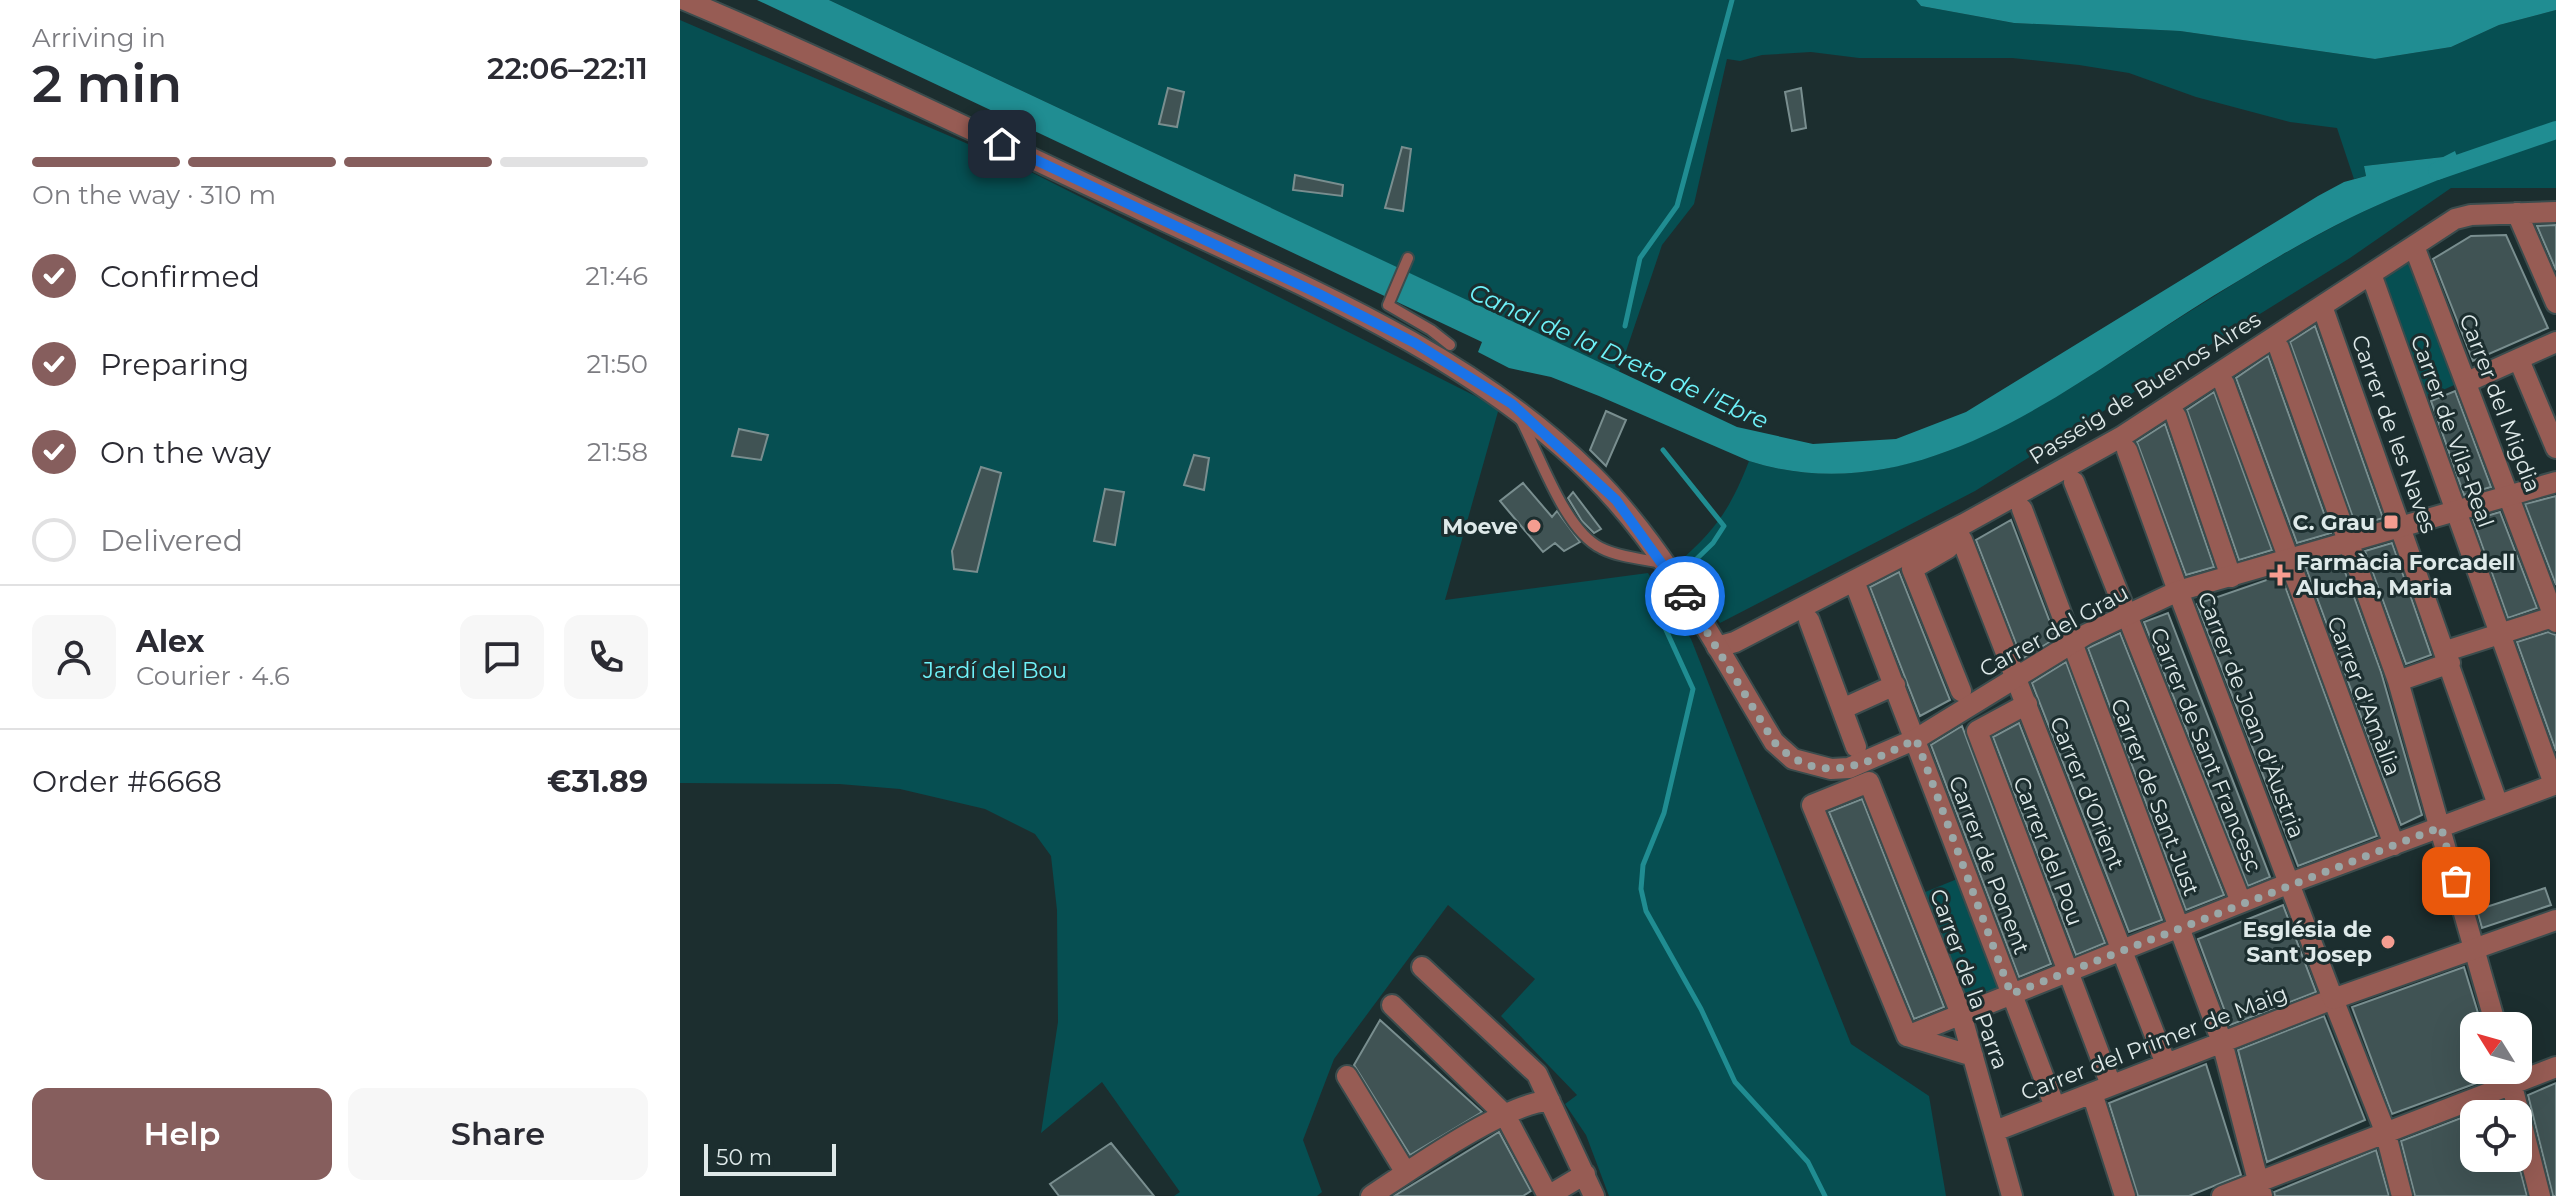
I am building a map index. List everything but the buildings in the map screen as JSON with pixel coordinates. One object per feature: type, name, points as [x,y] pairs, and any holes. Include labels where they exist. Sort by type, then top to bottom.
[{"type":"street","points":[[685,0],[796,48],[1317,293],[1415,343],[1512,404],[1616,500],[1665,564],[1717,647]]},
{"type":"street","name":"Passeig de Buenos Aires","points":[[1717,647],[1735,642],[1854,581],[1957,535],[2121,437],[2455,219],[2556,212]]},
{"type":"street","points":[[2517,213],[2556,303]]},
{"type":"street","name":"Carrer del Migdia","points":[[2414,246],[2555,618]]},
{"type":"street","name":"Carrer de Vila-Real","points":[[2371,274],[2555,784]]},
{"type":"street","name":"Carrer de les Naves","points":[[2322,306],[2498,805]]},
{"type":"street","points":[[2467,382],[2556,342]]},
{"type":"street","points":[[2279,348],[2398,681],[2492,1012]]},
{"type":"street","points":[[2519,360],[2556,448]]},
{"type":"street","name":"Carrer d'Amàlia","points":[[2224,383],[2394,845]]},
{"type":"street","points":[[2176,416],[2231,577]]},
{"type":"street","name":"Carrer de Joan d'Àustria","points":[[2127,450],[2385,1131],[2402,1196]]},
{"type":"street","name":"Carrer de Sant Francesc","points":[[2074,482],[2241,902]]},
{"type":"street","name":"Carrer del Grau","points":[[1717,647],[1774,742],[1793,759],[1831,769],[1849,768],[1916,739],[2072,644],[2178,591],[2350,544],[2401,526],[2556,482]]},
{"type":"street","name":"Carrer de Sant Just","points":[[2022,509],[2222,1042],[2260,1189]]},
{"type":"street","points":[[1957,535],[1948,548],[1912,569],[1961,691]]},
{"type":"street","name":"Carrer d'Orient","points":[[1957,535],[2027,704],[2166,1064]]},
{"type":"street","name":"Carrer de Ponent","points":[[1854,581],[2055,1107]]},
{"type":"street","points":[[2398,681],[2501,634],[2555,618]]},
{"type":"street","points":[[1809,620],[1856,747]]},
{"type":"street","points":[[1842,709],[1895,685]]},
{"type":"street","name":"Carrer del Pou","points":[[2027,704],[1977,731],[2067,971],[2102,1089],[2125,1196]]},
{"type":"street","name":"Carrer de la Parra","points":[[1907,1036],[1812,805],[1869,782],[1961,1014],[2012,1196]]},
{"type":"street","points":[[1907,1036],[2241,902],[2555,784]]},
{"type":"street","name":"Carrer del Primer de Maig","points":[[1995,1131],[2333,999],[2556,920]]},
{"type":"street","points":[[1422,967],[1537,1074],[1594,1196]]},
{"type":"street","points":[[1392,1005],[1505,1115],[1548,1196],[1585,1174]]},
{"type":"street","points":[[1907,1036],[1973,1056]]},
{"type":"street","points":[[2532,1072],[2556,1067]]},
{"type":"street","points":[[1347,1076],[1406,1173]]},
{"type":"street","points":[[2222,1196],[2260,1189],[2494,1084]]},
{"type":"street","points":[[2512,1084],[2540,1196]]},
{"type":"street","points":[[1371,1196],[1505,1115],[1532,1101],[1550,1101]]},
{"type":"lane","points":[[1408,258],[1388,305],[1450,345]]},
{"type":"lane","points":[[1512,404],[1557,494],[1581,531],[1600,548],[1665,564]]},
{"type":"green space","points":[[829,0],[1916,0],[1921,6],[2014,23],[2180,31],[2375,59],[2451,47],[2499,25],[2556,10],[2556,188],[2451,188],[2350,258],[1975,491],[1720,623],[1677,564],[1720,518],[1749,461],[1813,473],[1875,470],[1936,455],[1994,431],[2051,400],[2298,246],[2364,211],[2461,170],[2455,152],[2443,157],[2364,166],[2366,176],[2354,179],[2337,128],[2290,122],[2196,97],[2129,73],[2012,58],[1859,58],[1811,52],[1762,55],[1740,61],[1727,59],[1694,204],[1662,245],[1619,372]]},
{"type":"green space","name":"Jardí del Bou","points":[[680,20],[1019,166],[1499,408],[1445,600],[1648,573],[1691,639],[1851,1044],[1929,1096],[1946,1196],[1609,1196],[1586,1135],[1565,1104],[1577,1095],[1501,1016],[1535,979],[1448,905],[1334,1059],[1303,1140],[1322,1192],[1317,1196],[1174,1196],[1180,1192],[1102,1082],[1041,1133],[1058,1022],[1057,910],[1051,856],[1035,834],[985,809],[900,789],[839,784],[680,783]]},
{"type":"green space","points":[[2411,257],[2459,383],[2422,399],[2378,278]]},
{"type":"green space","points":[[1962,877],[2005,992],[1963,1009],[1918,895]]},
{"type":"shaded area","points":[[757,0],[829,0],[1737,427],[1813,444],[1896,439],[1966,412],[2318,196],[2344,182],[2366,176],[2364,166],[2443,157],[2455,151],[2462,170],[2332,227],[2213,296],[2051,400],[1994,431],[1936,455],[1875,470],[1813,473],[1749,461],[1551,377],[1509,368],[1478,352],[1482,342]]},
{"type":"shaded area","points":[[1916,0],[2556,0],[2556,10],[2499,25],[2451,47],[2375,59],[2180,31],[2014,23],[1921,6]]},
{"type":"waterway","points":[[1625,326],[1640,258],[1677,206],[1732,0]]},
{"type":"waterway","name":"Canal de la Dreta de l'Ebre","points":[[2437,171],[2556,130]]},
{"type":"waterway","points":[[1663,450],[1724,526],[1713,543],[1681,574]]},
{"type":"waterway","points":[[1663,590],[1659,599],[1661,619],[1693,689],[1664,813],[1643,865],[1641,889],[1646,911],[1701,1009],[1735,1082],[1808,1162],[1825,1196]]},
{"type":"way so far","points":[[1685,596],[1774,742],[1793,759],[1831,769],[1849,768],[1877,759],[1916,739],[2011,994],[2290,883],[2441,827],[2456,881]]},
{"type":"place","name":"C. Grau","points":[[2391,522]]},
{"type":"place","name":"Moeve","points":[[1534,526]]},
{"type":"place","name":"Farmàcia Forcadell Alucha, Maria","points":[[2280,575]]},
{"type":"place","name":"Església de Sant Josep","points":[[2388,942]]},
{"type":"route","points":[[1002,144],[1317,293],[1442,358],[1512,404],[1589,471],[1616,500],[1640,529],[1685,596]]}]
